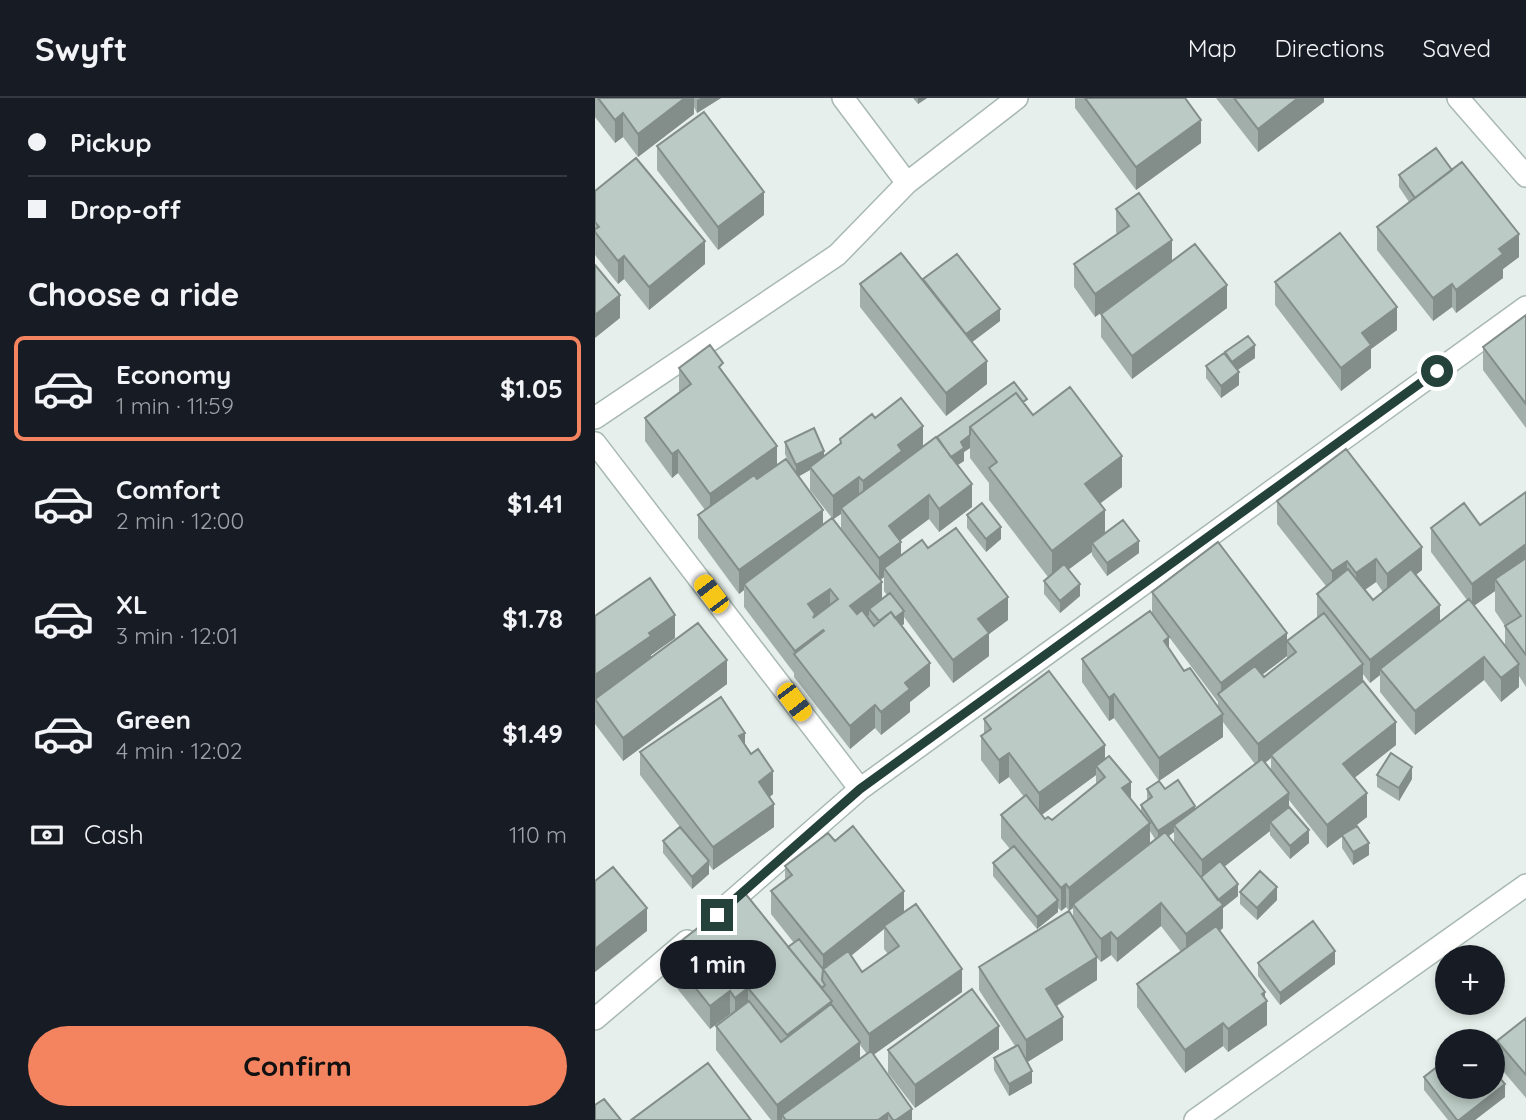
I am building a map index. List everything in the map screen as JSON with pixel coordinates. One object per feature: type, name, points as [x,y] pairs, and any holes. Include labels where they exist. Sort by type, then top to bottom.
[{"type":"street","points":[[843,98],[907,183]]},
{"type":"street","points":[[595,418],[837,255],[907,183],[1017,98]]},
{"type":"street","points":[[1458,98],[1526,176]]},
{"type":"street","points":[[595,1019],[860,789],[1526,307]]},
{"type":"street","points":[[595,443],[860,789]]},
{"type":"street","points":[[1195,1120],[1526,885]]},
{"type":"building","points":[[598,98],[685,98],[638,134],[623,113],[615,120]]},
{"type":"building","points":[[1085,98],[1185,98],[1201,120],[1136,167]]},
{"type":"building","points":[[1234,98],[1298,98],[1258,129]]},
{"type":"building","points":[[704,112],[764,192],[718,227],[657,146]]},
{"type":"building","points":[[1436,148],[1452,170],[1415,198],[1399,175]]},
{"type":"building","points":[[636,158],[705,241],[649,287],[624,256],[618,261],[595,232],[599,227],[595,222],[595,191]]},
{"type":"building","points":[[1462,162],[1519,234],[1499,249],[1503,254],[1456,290],[1452,284],[1433,298],[1377,227]]},
{"type":"building","points":[[1139,193],[1172,240],[1095,294],[1074,264],[1129,226],[1116,209]]},
{"type":"building","points":[[1340,233],[1397,307],[1362,333],[1371,345],[1341,368],[1275,282]]},
{"type":"building","points":[[1195,244],[1227,285],[1132,356],[1101,314]]},
{"type":"building","points":[[901,253],[987,361],[946,393],[860,284]]},
{"type":"building","points":[[957,254],[1000,309],[966,334],[923,279]]},
{"type":"building","points":[[595,265],[620,295],[595,315]]},
{"type":"building","points":[[1526,315],[1526,404],[1483,347]]},
{"type":"building","points":[[1248,336],[1255,345],[1232,362],[1225,352]]},
{"type":"building","points":[[710,345],[723,363],[719,367],[777,446],[710,494],[678,450],[672,454],[645,418],[691,384],[679,368]]},
{"type":"building","points":[[1224,353],[1239,372],[1221,386],[1206,366]]},
{"type":"building","points":[[1014,382],[1027,399],[1023,402],[1016,393],[970,427],[970,435],[961,442],[964,448],[951,457],[937,437]]},
{"type":"building","points":[[1070,387],[1122,456],[1085,484],[1105,510],[1052,551],[989,468],[997,462],[970,427],[1016,393],[1033,415]]},
{"type":"building","points":[[901,398],[923,426],[898,445],[902,451],[863,481],[859,477],[833,496],[810,467],[872,414],[875,418]]},
{"type":"building","points":[[814,428],[824,451],[796,465],[785,442]]},
{"type":"building","points":[[936,437],[972,484],[939,509],[929,495],[889,526],[901,542],[879,558],[841,508]]},
{"type":"building","points":[[1346,449],[1422,547],[1387,574],[1376,559],[1356,573],[1347,561],[1332,571],[1277,501]]},
{"type":"building","points":[[786,459],[823,510],[739,570],[698,515],[754,475],[757,479]]},
{"type":"building","points":[[1526,492],[1526,544],[1472,584],[1431,528],[1464,503],[1480,525]]},
{"type":"building","points":[[982,503],[1001,527],[986,539],[967,515]]},
{"type":"building","points":[[832,518],[882,582],[850,606],[857,614],[862,610],[874,626],[891,612],[930,663],[905,683],[910,689],[881,712],[875,705],[850,726],[794,654],[824,631],[795,651],[744,584]],"holes":[[[830,589],[838,599],[813,618],[815,614],[808,604]]]},
{"type":"building","points":[[1123,520],[1139,541],[1107,563],[1092,543]]},
{"type":"building","points":[[956,528],[1008,597],[978,619],[989,633],[953,660],[884,568],[922,540],[928,548]]},
{"type":"building","points":[[1218,542],[1287,633],[1221,683],[1152,592]]},
{"type":"building","points":[[1526,558],[1526,655],[1505,626],[1521,616],[1495,579]]},
{"type":"building","points":[[1064,564],[1080,584],[1060,601],[1044,581]]},
{"type":"building","points":[[1348,569],[1373,600],[1411,569],[1440,605],[1370,660],[1317,594]]},
{"type":"building","points":[[650,578],[675,615],[649,633],[651,636],[595,675],[595,616]]},
{"type":"building","points":[[890,593],[904,611],[895,618],[891,612],[879,621],[869,609]]},
{"type":"building","points":[[1469,599],[1519,664],[1501,678],[1484,657],[1415,711],[1380,669]]},
{"type":"building","points":[[1150,611],[1169,637],[1164,641],[1184,671],[1190,668],[1223,714],[1159,758],[1114,694],[1109,698],[1082,659]]},
{"type":"building","points":[[1324,613],[1363,664],[1258,744],[1218,694],[1255,666],[1264,677],[1296,652],[1287,641]]},
{"type":"building","points":[[698,623],[727,660],[623,738],[595,699]]},
{"type":"building","points":[[1049,671],[1105,745],[1039,793],[1009,753],[999,760],[981,736],[991,729],[984,719]]},
{"type":"building","points":[[1363,681],[1396,722],[1343,764],[1367,793],[1327,825],[1271,755]]},
{"type":"building","points":[[721,697],[745,733],[739,736],[751,754],[758,749],[773,771],[759,782],[774,804],[713,847],[640,752]]},
{"type":"building","points":[[1391,753],[1412,767],[1399,788],[1377,775]]},
{"type":"building","points":[[1109,756],[1131,782],[1122,788],[1150,823],[1069,888],[1066,884],[1061,888],[1001,815],[1026,795],[1045,819],[1048,817],[1052,820],[1105,777],[1096,766]]},
{"type":"building","points":[[1262,759],[1289,793],[1202,860],[1174,825]]},
{"type":"building","points":[[1178,780],[1195,806],[1158,831],[1141,805],[1152,797],[1147,789],[1159,781],[1165,789]]},
{"type":"building","points":[[1289,807],[1309,830],[1290,846],[1270,822]]},
{"type":"building","points":[[853,826],[904,891],[823,955],[771,891],[792,875],[785,866],[828,833],[835,841]]},
{"type":"building","points":[[1357,826],[1369,843],[1353,852],[1342,835]]},
{"type":"building","points":[[680,827],[709,861],[692,877],[663,841]]},
{"type":"building","points":[[1165,832],[1223,905],[1186,934],[1161,903],[1117,939],[1111,932],[1101,939],[1073,904]]},
{"type":"building","points":[[1014,846],[1058,900],[1037,917],[993,863]]},
{"type":"building","points":[[1220,861],[1238,884],[1218,900],[1201,877]]},
{"type":"building","points":[[613,867],[647,908],[595,949],[595,881]]},
{"type":"building","points":[[1260,871],[1277,887],[1257,908],[1240,892]]},
{"type":"building","points":[[744,892],[832,1001],[787,1035],[748,988],[735,998],[730,991],[710,1006],[667,952]]},
{"type":"building","points":[[916,904],[962,969],[869,1034],[823,969],[848,951],[862,972],[899,946],[884,926]]},
{"type":"building","points":[[1069,911],[1097,957],[1046,989],[1063,1017],[1026,1040],[979,967]]},
{"type":"building","points":[[1313,921],[1335,951],[1280,993],[1258,963]]},
{"type":"building","points":[[1216,926],[1265,992],[1262,994],[1267,1001],[1228,1029],[1223,1023],[1185,1050],[1137,984]]},
{"type":"building","points":[[799,939],[822,968],[826,967],[823,969],[822,980],[825,985],[822,988],[788,947]]},
{"type":"building","points":[[972,989],[999,1026],[915,1085],[888,1050]]},
{"type":"building","points":[[749,1001],[781,1042],[831,1004],[860,1042],[777,1105],[716,1026]]},
{"type":"building","points":[[1526,1018],[1526,1075],[1505,1050],[1505,1035]]},
{"type":"building","points":[[1018,1045],[1032,1071],[1009,1084],[994,1058]]},
{"type":"building","points":[[871,1051],[912,1109],[896,1120],[888,1113],[878,1120],[786,1120],[782,1115]]},
{"type":"building","points":[[708,1063],[751,1120],[631,1120]]},
{"type":"building","points":[[1435,1068],[1435,1091],[1424,1077]]},
{"type":"building","points":[[604,1099],[621,1120],[595,1120],[595,1105]]},
{"type":"building","points":[[1441,1099],[1486,1099],[1459,1120]]},
{"type":"route","points":[[717,915],[860,789],[1437,371]]}]
